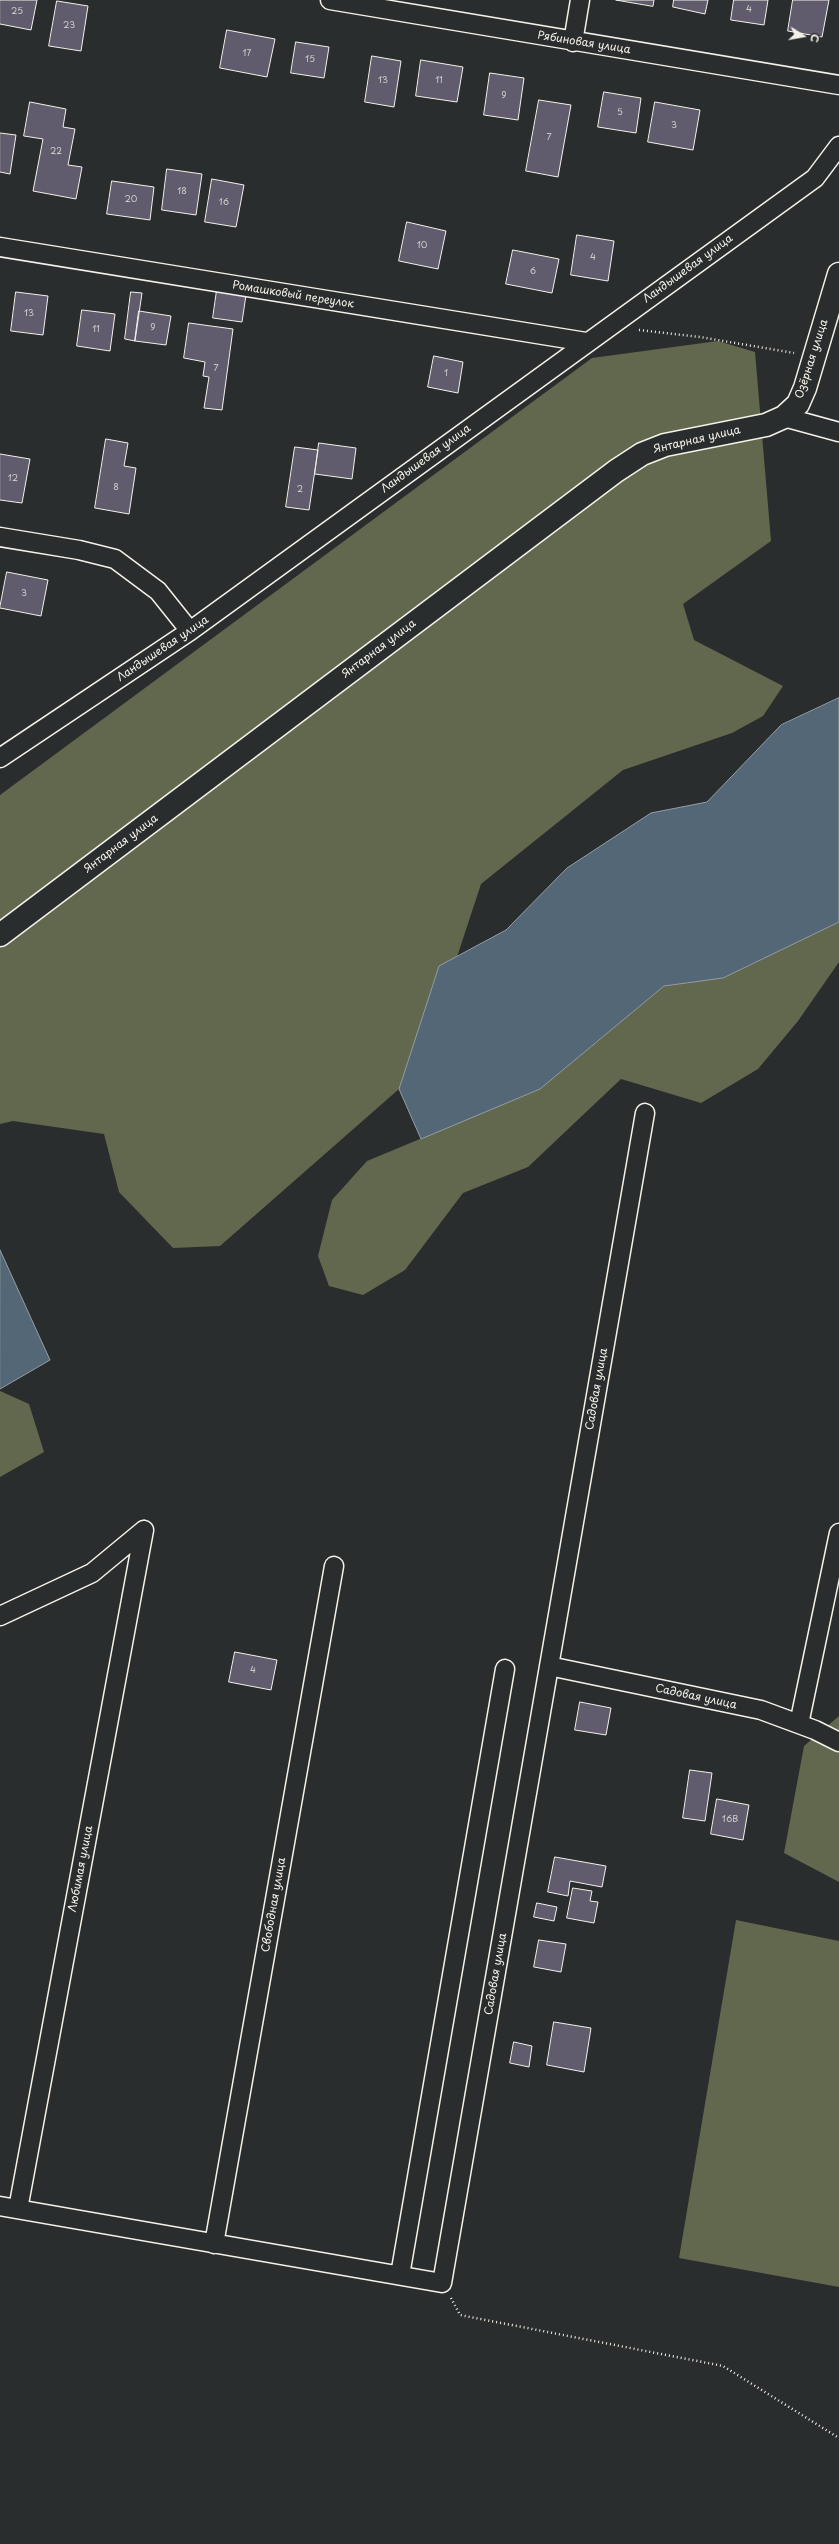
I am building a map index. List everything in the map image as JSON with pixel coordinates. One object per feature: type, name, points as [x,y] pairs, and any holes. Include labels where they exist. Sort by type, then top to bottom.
[{"type":"street","name":"Рябиновая улица","points":[[330,0],[573,42],[839,85]]},
{"type":"street","points":[[573,42],[580,0]]},
{"type":"street","name":"Ландышевая улица","points":[[0,758],[190,631],[586,342],[815,178],[839,146]]},
{"type":"street","name":"Ромашковый переулок","points":[[0,247],[586,342]]},
{"type":"street","name":"Озёрная улица","points":[[784,417],[798,404],[815,356],[839,274]]},
{"type":"street","points":[[784,417],[839,432]]},
{"type":"street","name":"Янтарная улица","points":[[0,935],[616,471],[642,454],[665,445],[766,425],[784,417]]},
{"type":"street","points":[[0,537],[79,550],[115,559],[158,590],[190,631]]},
{"type":"street","name":"Садовая улица","points":[[442,2282],[645,1113]]},
{"type":"street","name":"Любимая улица","points":[[0,1616],[92,1573],[144,1530],[18,2209]]},
{"type":"street","points":[[799,1724],[839,1533]]},
{"type":"street","name":"Свободная улица","points":[[214,2244],[334,1566]]},
{"type":"street","name":"Садовая улица","points":[[549,1666],[760,1710],[799,1724],[839,1742]]},
{"type":"street","points":[[400,2275],[505,1669]]},
{"type":"street","points":[[0,2206],[442,2282]]},
{"type":"path","points":[[608,327],[700,337],[815,356]]},
{"type":"path","points":[[442,2282],[460,2315],[723,2366],[839,2438]]},
{"type":"green space","points":[[718,341],[755,352],[771,541],[683,604],[694,640],[783,686],[763,716],[732,733],[623,770],[481,884],[457,957],[439,966],[399,1089],[220,1246],[173,1248],[119,1192],[104,1134],[13,1121],[0,1124],[0,795],[592,358]]},
{"type":"green space","points":[[839,922],[839,962],[798,1021],[758,1069],[701,1103],[621,1079],[528,1167],[463,1193],[405,1270],[363,1295],[329,1286],[318,1256],[332,1200],[367,1161],[540,1089],[664,986],[723,978]]},
{"type":"green space","points":[[0,1391],[29,1404],[44,1452],[0,1477]]},
{"type":"green space","points":[[839,1716],[839,1882],[784,1853],[804,1746]]},
{"type":"green space","points":[[736,1920],[839,1941],[839,2287],[679,2258]]},
{"type":"water","points":[[839,698],[839,922],[723,978],[664,986],[540,1089],[421,1139],[399,1089],[439,966],[506,930],[567,868],[651,813],[707,802],[781,725]]},
{"type":"water","points":[[0,1250],[50,1360],[0,1389]]},
{"type":"building","points":[[0,0],[37,0],[31,30],[0,24]]},
{"type":"building","points":[[616,0],[654,0],[653,6]]},
{"type":"building","points":[[674,0],[708,0],[705,14],[673,7]]},
{"type":"building","points":[[734,0],[768,0],[764,25],[731,20]]},
{"type":"building","points":[[793,0],[829,0],[822,37],[788,31]]},
{"type":"building","points":[[57,1],[88,6],[81,51],[49,46]]},
{"type":"building","points":[[227,30],[275,39],[267,77],[220,68]]},
{"type":"building","points":[[296,42],[329,47],[324,78],[291,73]]},
{"type":"building","points":[[372,56],[401,61],[394,107],[365,102]]},
{"type":"building","points":[[421,60],[463,67],[457,102],[416,96]]},
{"type":"building","points":[[490,73],[524,78],[518,120],[484,115]]},
{"type":"building","points":[[604,92],[641,98],[636,133],[598,127]]},
{"type":"building","points":[[539,100],[571,105],[558,177],[526,171]]},
{"type":"building","points":[[30,102],[66,109],[63,127],[75,129],[68,165],[82,167],[76,199],[33,191],[43,139],[24,136]]},
{"type":"building","points":[[655,102],[700,110],[693,150],[648,142]]},
{"type":"building","points":[[0,133],[16,135],[10,174],[0,172]]},
{"type":"building","points":[[167,169],[202,174],[196,215],[162,210]]},
{"type":"building","points":[[212,179],[244,185],[236,227],[205,222]]},
{"type":"building","points":[[112,181],[154,187],[150,220],[107,214]]},
{"type":"building","points":[[407,222],[446,231],[438,269],[399,261]]},
{"type":"building","points":[[577,235],[614,241],[608,281],[571,275]]},
{"type":"building","points":[[513,250],[559,259],[552,293],[506,284]]},
{"type":"building","points":[[217,290],[246,295],[242,322],[213,318]]},
{"type":"building","points":[[16,292],[48,296],[43,335],[11,331]]},
{"type":"building","points":[[131,292],[142,293],[135,341],[125,339]]},
{"type":"building","points":[[82,310],[115,314],[110,351],[77,346]]},
{"type":"building","points":[[139,311],[171,316],[166,345],[135,341]]},
{"type":"building","points":[[189,323],[233,329],[222,410],[204,408],[209,377],[203,376],[205,362],[184,358]]},
{"type":"building","points":[[434,356],[463,362],[458,393],[428,387]]},
{"type":"building","points":[[106,439],[128,443],[124,466],[136,468],[129,514],[95,508]]},
{"type":"building","points":[[319,443],[356,448],[352,479],[315,474]]},
{"type":"building","points":[[295,447],[318,450],[309,510],[286,507]]},
{"type":"building","points":[[0,454],[30,459],[22,503],[0,500]]},
{"type":"building","points":[[7,572],[48,580],[41,616],[0,608]]},
{"type":"building","points":[[235,1652],[277,1660],[271,1690],[229,1682]]},
{"type":"building","points":[[580,1702],[611,1708],[606,1735],[575,1730]]},
{"type":"building","points":[[690,1770],[712,1773],[705,1821],[683,1818]]},
{"type":"building","points":[[717,1799],[749,1805],[743,1840],[711,1834]]},
{"type":"building","points":[[555,1857],[606,1866],[602,1887],[570,1881],[568,1896],[548,1892]]},
{"type":"building","points":[[573,1888],[592,1891],[590,1901],[598,1902],[594,1923],[567,1918]]},
{"type":"building","points":[[537,1903],[557,1907],[554,1921],[534,1917]]},
{"type":"building","points":[[539,1940],[566,1944],[561,1972],[534,1967]]},
{"type":"building","points":[[554,2022],[591,2028],[584,2072],[547,2065]]},
{"type":"building","points":[[514,2042],[532,2046],[529,2067],[510,2063]]}]
